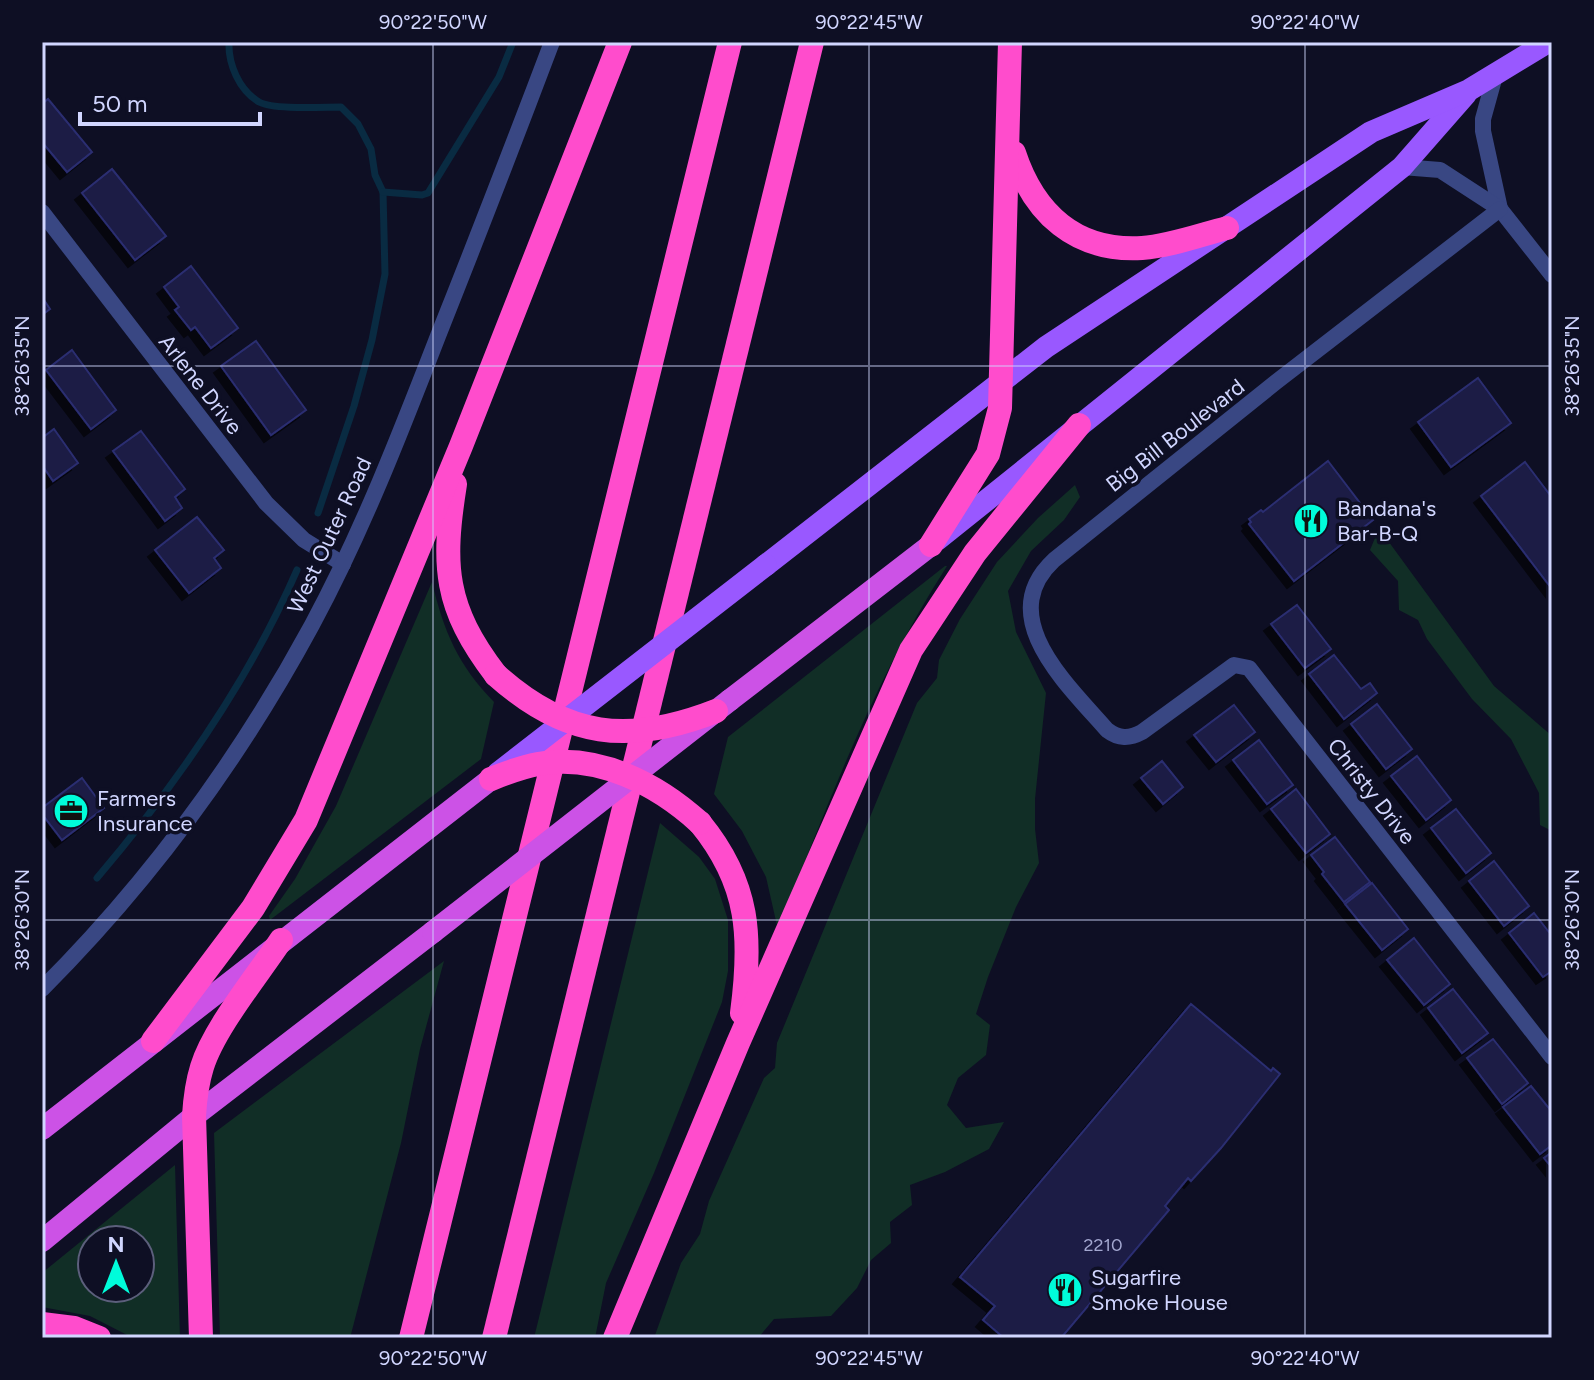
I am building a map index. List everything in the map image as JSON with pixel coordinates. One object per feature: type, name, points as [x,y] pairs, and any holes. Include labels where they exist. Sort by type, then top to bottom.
[{"type":"highway","points":[[153,1041],[253,908],[306,820],[461,446],[620,42]]},
{"type":"highway","points":[[411,1338],[730,42]]},
{"type":"highway","points":[[494,1338],[812,42]]},
{"type":"highway","points":[[42,1241],[194,1116],[931,545],[988,454],[998,420],[1010,42]]},
{"type":"highway","points":[[1009,137],[1022,179],[1041,206],[1067,232],[1103,246],[1144,248],[1227,228]]},
{"type":"highway","points":[[615,1338],[738,1043],[911,650],[975,553],[1079,425]]},
{"type":"highway","points":[[461,446],[447,535],[449,575],[457,609],[474,645],[496,675],[531,703],[564,720],[590,728],[643,732],[671,727],[723,705]]},
{"type":"highway","points":[[42,1129],[466,797],[491,779],[540,763],[590,765],[632,777],[661,792],[700,823],[718,845],[744,904],[747,952],[738,1043]]},
{"type":"highway","points":[[201,1338],[194,1116],[196,1088],[213,1040],[281,940]]},
{"type":"highway","points":[[42,1324],[74,1328],[99,1338]]},
{"type":"main road","points":[[491,779],[1046,347],[1371,132],[1469,90],[1548,42]]},
{"type":"main road","points":[[931,545],[1402,167],[1469,90]]},
{"type":"street","name":"West Outer Road","points":[[42,989],[131,891],[203,798],[287,668],[343,564],[383,475],[552,42]]},
{"type":"street","points":[[1496,72],[1483,119],[1483,131],[1500,209]]},
{"type":"street","points":[[1402,167],[1440,170],[1500,209],[1552,275]]},
{"type":"street","name":"Big Bill Boulevard","points":[[1124,738],[1107,730],[1067,682],[1038,640],[1032,627],[1030,598],[1042,571],[1173,463],[1500,209]]},
{"type":"street","name":"Arlene Drive","points":[[42,212],[266,503],[304,540],[343,564]]},
{"type":"street","name":"Christy Drive","points":[[1124,738],[1142,732],[1234,665],[1249,668],[1552,1057]]},
{"type":"green space","points":[[1075,485],[1080,497],[1064,520],[1031,551],[1008,591],[1016,632],[1046,693],[1035,799],[1039,863],[1016,907],[976,1014],[990,1025],[986,1055],[958,1078],[947,1105],[966,1128],[1004,1122],[989,1149],[945,1172],[910,1185],[912,1205],[890,1222],[891,1243],[871,1260],[857,1288],[831,1316],[774,1319],[758,1338],[654,1338],[681,1263],[700,1234],[709,1201],[764,1078],[775,1068],[777,1043],[917,703],[937,678],[939,660],[960,619],[997,562],[1038,518]]},
{"type":"green space","points":[[1375,538],[1386,538],[1494,686],[1552,736],[1552,831],[1540,825],[1539,793],[1511,739],[1472,699],[1427,639],[1418,620],[1399,610],[1398,581],[1370,550]]},
{"type":"green space","points":[[945,566],[874,698],[778,930],[766,877],[742,831],[714,794],[728,737]]},
{"type":"green space","points":[[432,582],[454,647],[471,675],[494,702],[481,759],[270,920],[269,916],[295,879],[336,806]]},
{"type":"green space","points":[[660,823],[699,857],[715,879],[728,920],[728,971],[722,1002],[606,1283],[595,1338],[534,1338]]},
{"type":"green space","points":[[444,961],[350,1338],[220,1338],[214,1133]]},
{"type":"green space","points":[[175,1165],[180,1338],[133,1338],[90,1316],[42,1307],[42,1273],[76,1245],[76,1304],[156,1304],[156,1224],[102,1224]]},
{"type":"building","points":[[48,99],[92,152],[67,172],[42,142],[42,104]]},
{"type":"building","points":[[112,169],[166,236],[135,260],[82,193]]},
{"type":"building","points":[[191,266],[238,328],[211,348],[195,327],[191,330],[175,310],[179,307],[164,287]]},
{"type":"building","points":[[42,297],[50,309],[42,315]]},
{"type":"building","points":[[256,341],[306,410],[271,435],[221,366]]},
{"type":"building","points":[[72,350],[116,410],[91,429],[46,370]]},
{"type":"building","points":[[1478,378],[1511,423],[1451,467],[1418,422]]},
{"type":"building","points":[[54,429],[78,463],[53,481],[42,465],[42,438]]},
{"type":"building","points":[[141,431],[185,489],[175,497],[182,508],[165,521],[113,451]]},
{"type":"building","name":"Bandana's Bar-B-Q","points":[[1328,461],[1373,520],[1294,581],[1249,524],[1249,519],[1261,510],[1263,512]]},
{"type":"building","points":[[1525,462],[1552,494],[1552,589],[1481,496]]},
{"type":"building","points":[[197,517],[224,550],[214,558],[221,568],[189,593],[155,550]]},
{"type":"building","points":[[1297,605],[1331,649],[1305,668],[1271,624]]},
{"type":"building","points":[[1334,655],[1361,689],[1370,683],[1377,693],[1344,719],[1309,674]]},
{"type":"building","points":[[1377,704],[1412,749],[1386,769],[1351,724]]},
{"type":"building","points":[[1234,705],[1255,732],[1216,762],[1194,735]]},
{"type":"building","points":[[1259,740],[1293,785],[1267,804],[1233,760]]},
{"type":"building","points":[[1417,756],[1451,800],[1426,820],[1391,776]]},
{"type":"building","points":[[1162,761],[1183,787],[1163,804],[1141,778]]},
{"type":"building","name":"Farmers Insurance","points":[[82,778],[104,808],[62,840],[42,814],[42,808]]},
{"type":"building","points":[[1296,789],[1330,834],[1306,853],[1271,809]]},
{"type":"building","points":[[1456,809],[1491,853],[1466,873],[1431,828]]},
{"type":"building","points":[[1335,837],[1370,882],[1344,902],[1311,855]]},
{"type":"building","points":[[1494,861],[1529,906],[1504,926],[1469,881]]},
{"type":"building","points":[[1372,883],[1408,929],[1382,950],[1345,904]]},
{"type":"building","points":[[1534,913],[1552,936],[1552,971],[1543,977],[1509,933]]},
{"type":"building","points":[[1414,938],[1450,984],[1424,1005],[1387,960]]},
{"type":"building","points":[[1453,989],[1488,1033],[1462,1053],[1428,1008]]},
{"type":"building","points":[[1191,1004],[1271,1071],[1273,1068],[1280,1074],[1221,1148],[1191,1181],[1188,1178],[1165,1206],[1169,1210],[1061,1338],[1004,1338],[983,1320],[995,1306],[960,1277]]},
{"type":"building","points":[[1493,1039],[1528,1083],[1502,1104],[1467,1058]]},
{"type":"building","points":[[1531,1086],[1552,1112],[1552,1145],[1540,1154],[1503,1107]]},
{"type":"building","points":[[1552,1152],[1552,1168],[1544,1158]]},
{"type":"waterway","points":[[229,42],[230,59],[236,76],[246,91],[259,102],[287,107],[341,107],[358,124],[371,149],[375,175],[383,192],[385,274],[372,340],[354,406],[318,513]]},
{"type":"waterway","points":[[383,192],[428,193],[499,77],[513,42]]},
{"type":"waterway","points":[[97,878],[155,807],[208,732],[256,653],[297,570]]},
{"type":"place","name":"Bandana's Bar-B-Q","points":[[1311,521]]},
{"type":"place","name":"Farmers Insurance","points":[[71,811]]},
{"type":"place","name":"Sugarfire Smoke House","points":[[1065,1290]]}]
